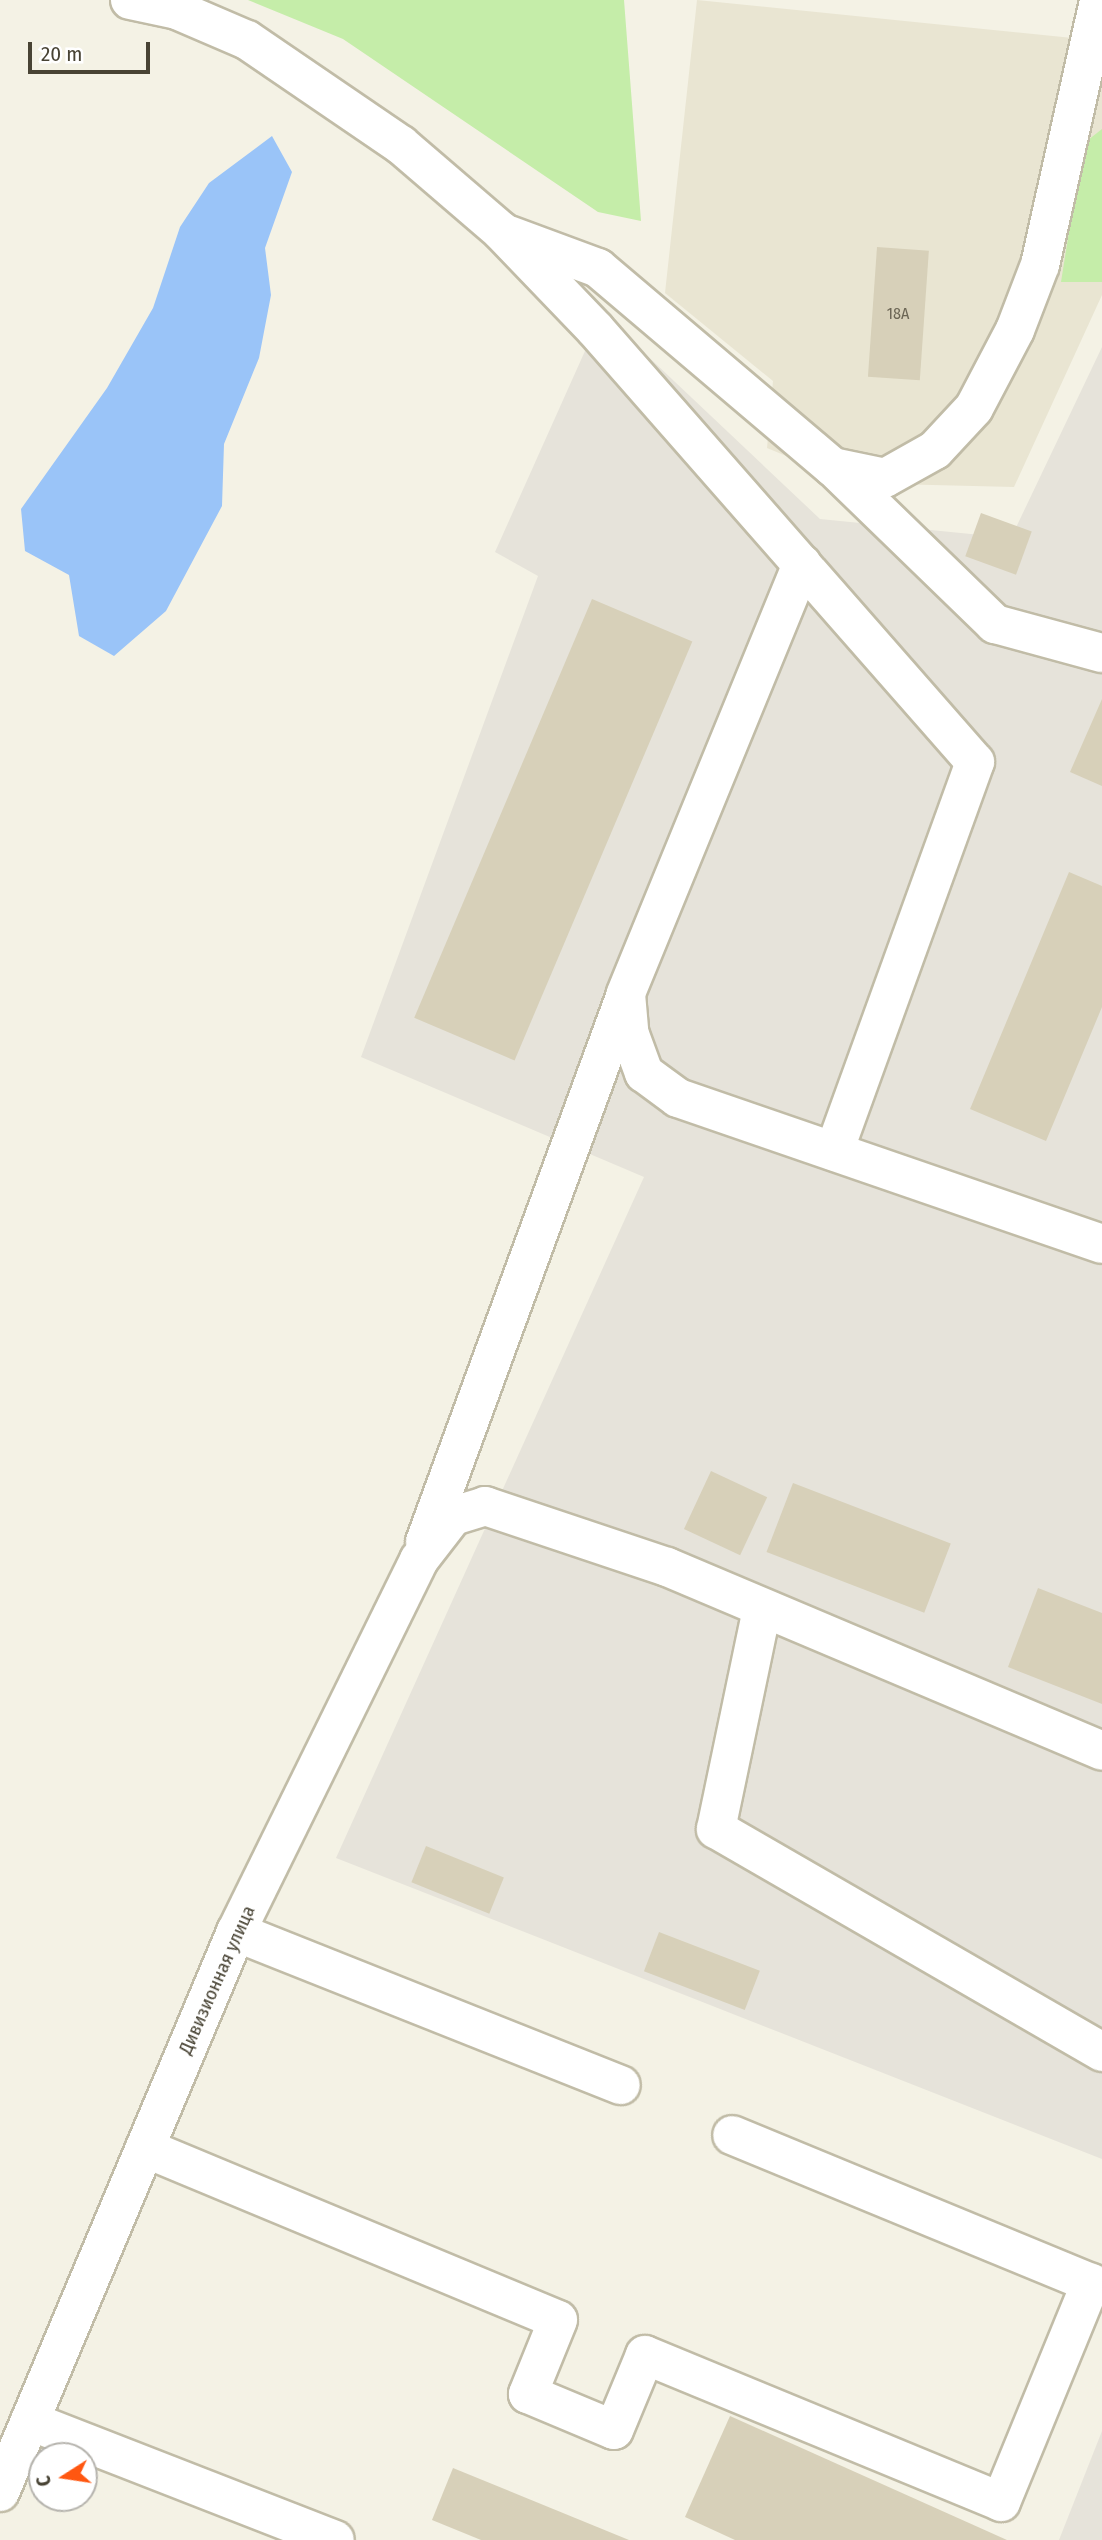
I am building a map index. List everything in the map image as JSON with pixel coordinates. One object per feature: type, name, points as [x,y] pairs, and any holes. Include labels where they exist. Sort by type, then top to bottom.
[{"type":"street","points":[[130,0],[177,10],[247,40],[401,145],[501,231],[802,564],[975,762],[834,1151]]},
{"type":"street","points":[[833,467],[885,478],[935,450],[974,408],[1040,265],[1098,0]]},
{"type":"street","points":[[501,231],[598,268],[833,467],[995,624],[1102,653]]},
{"type":"street","points":[[418,1560],[626,994],[802,564]]},
{"type":"street","points":[[626,994],[629,1032],[644,1073],[678,1098],[1102,1244]]},
{"type":"street","name":"Дивизионная улица","points":[[0,2492],[236,1932],[418,1560],[453,1516],[485,1506],[667,1567],[762,1609]]},
{"type":"street","points":[[1102,1751],[762,1609],[716,1829],[1102,2052]]},
{"type":"street","points":[[236,1932],[621,2085]]},
{"type":"street","points":[[145,2148],[558,2320],[528,2394],[614,2430],[645,2355],[1001,2502],[1091,2283],[732,2135]]},
{"type":"street","points":[[30,2421],[335,2540]]},
{"type":"shaded area","points":[[697,0],[1102,41],[1102,295],[1014,487],[851,483],[767,448],[773,381],[665,293]]},
{"type":"shaded area","points":[[602,313],[820,519],[1011,538],[1102,347],[1102,2159],[336,1858],[644,1177],[361,1057],[538,576],[495,552]]},
{"type":"shaded area","points":[[1102,2431],[1102,2540],[1059,2540]]},
{"type":"green space","points":[[248,0],[624,0],[641,221],[598,212],[343,39]]},
{"type":"green space","points":[[1102,129],[1102,282],[1061,282],[1083,144]]},
{"type":"water","points":[[272,136],[292,172],[265,248],[271,295],[259,358],[224,444],[222,506],[166,611],[114,656],[79,636],[69,575],[25,551],[21,509],[107,388],[153,308],[180,227],[209,183]]},
{"type":"building","points":[[877,247],[929,251],[920,380],[868,377]]},
{"type":"building","points":[[981,513],[1032,531],[1016,575],[965,556]]},
{"type":"building","points":[[592,599],[692,642],[515,1060],[414,1018]]},
{"type":"building","points":[[1102,699],[1102,786],[1070,772]]},
{"type":"building","points":[[1069,872],[1102,886],[1102,1007],[1046,1141],[970,1109]]},
{"type":"building","points":[[711,1471],[767,1497],[740,1555],[684,1529]]},
{"type":"building","points":[[793,1483],[951,1544],[924,1613],[766,1552]]},
{"type":"building","points":[[1038,1588],[1102,1613],[1102,1704],[1008,1667]]},
{"type":"building","points":[[426,1846],[504,1877],[489,1914],[411,1882]]},
{"type":"building","points":[[659,1932],[760,1971],[745,2010],[644,1971]]},
{"type":"building","points":[[730,2416],[1007,2540],[735,2540],[685,2517]]},
{"type":"building","points":[[453,2468],[629,2540],[481,2540],[432,2520]]}]
